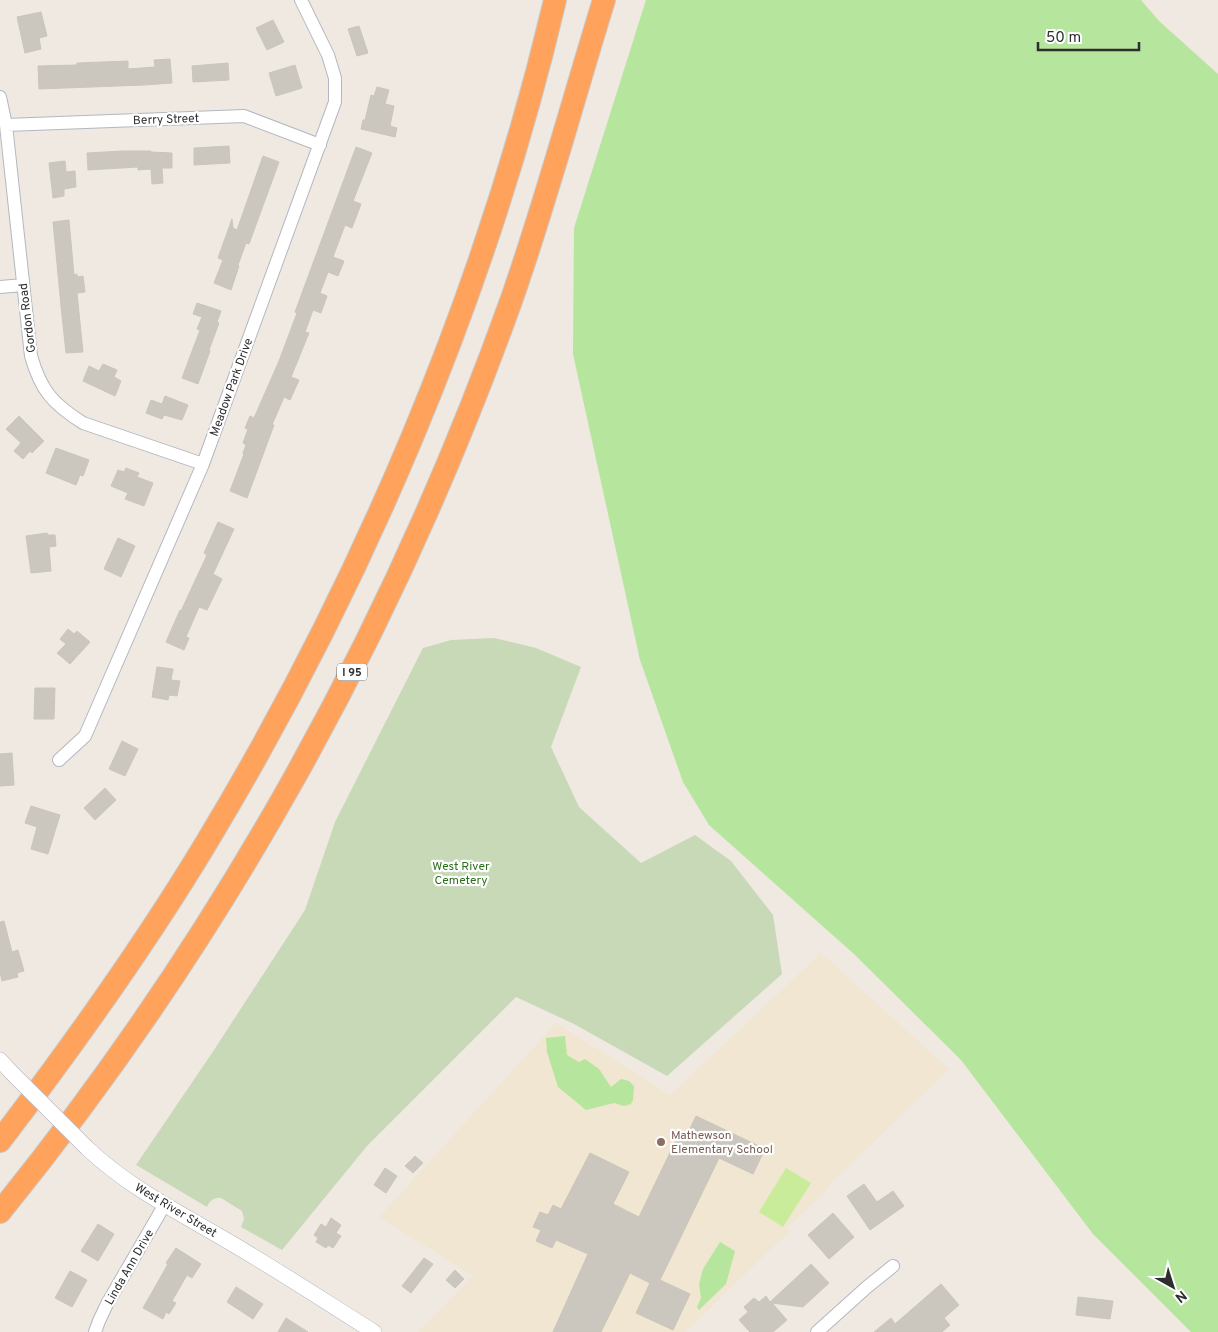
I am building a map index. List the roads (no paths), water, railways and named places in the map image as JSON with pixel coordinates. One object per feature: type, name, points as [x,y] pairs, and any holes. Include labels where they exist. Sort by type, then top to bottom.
[{"type":"highway","points":[[0,1141],[98,1009],[181,884],[257,755],[336,605],[411,440],[447,350],[512,160],[555,0]]},
{"type":"highway","name":"I 95","points":[[0,1212],[91,1094],[191,951],[266,828],[311,749],[378,619],[420,530],[458,440],[510,303],[555,164],[582,70],[599,0]]},
{"type":"highway","points":[[582,70],[604,0]]},
{"type":"street","name":"Meadow Park Drive","points":[[59,760],[85,736],[203,464],[336,102],[335,78],[328,55],[301,0]]},
{"type":"street","name":"Gordon Road","points":[[0,97],[6,125],[31,356],[45,391],[67,413],[83,423],[203,464]]},
{"type":"street","name":"Berry Street","points":[[6,125],[244,116],[320,145]]},
{"type":"street","points":[[0,287],[23,285]]},
{"type":"street","name":"West River Street","points":[[0,1060],[112,1171],[374,1332]]},
{"type":"street","name":"Linda Ann Drive","points":[[95,1332],[98,1321],[107,1304],[166,1204]]},
{"type":"street","points":[[817,1332],[893,1266]]},
{"type":"place","name":"Mathewson Elementary School","points":[[661,1142]]},
{"type":"park label","name":"West River Cemetery","points":[[461,873]]}]
